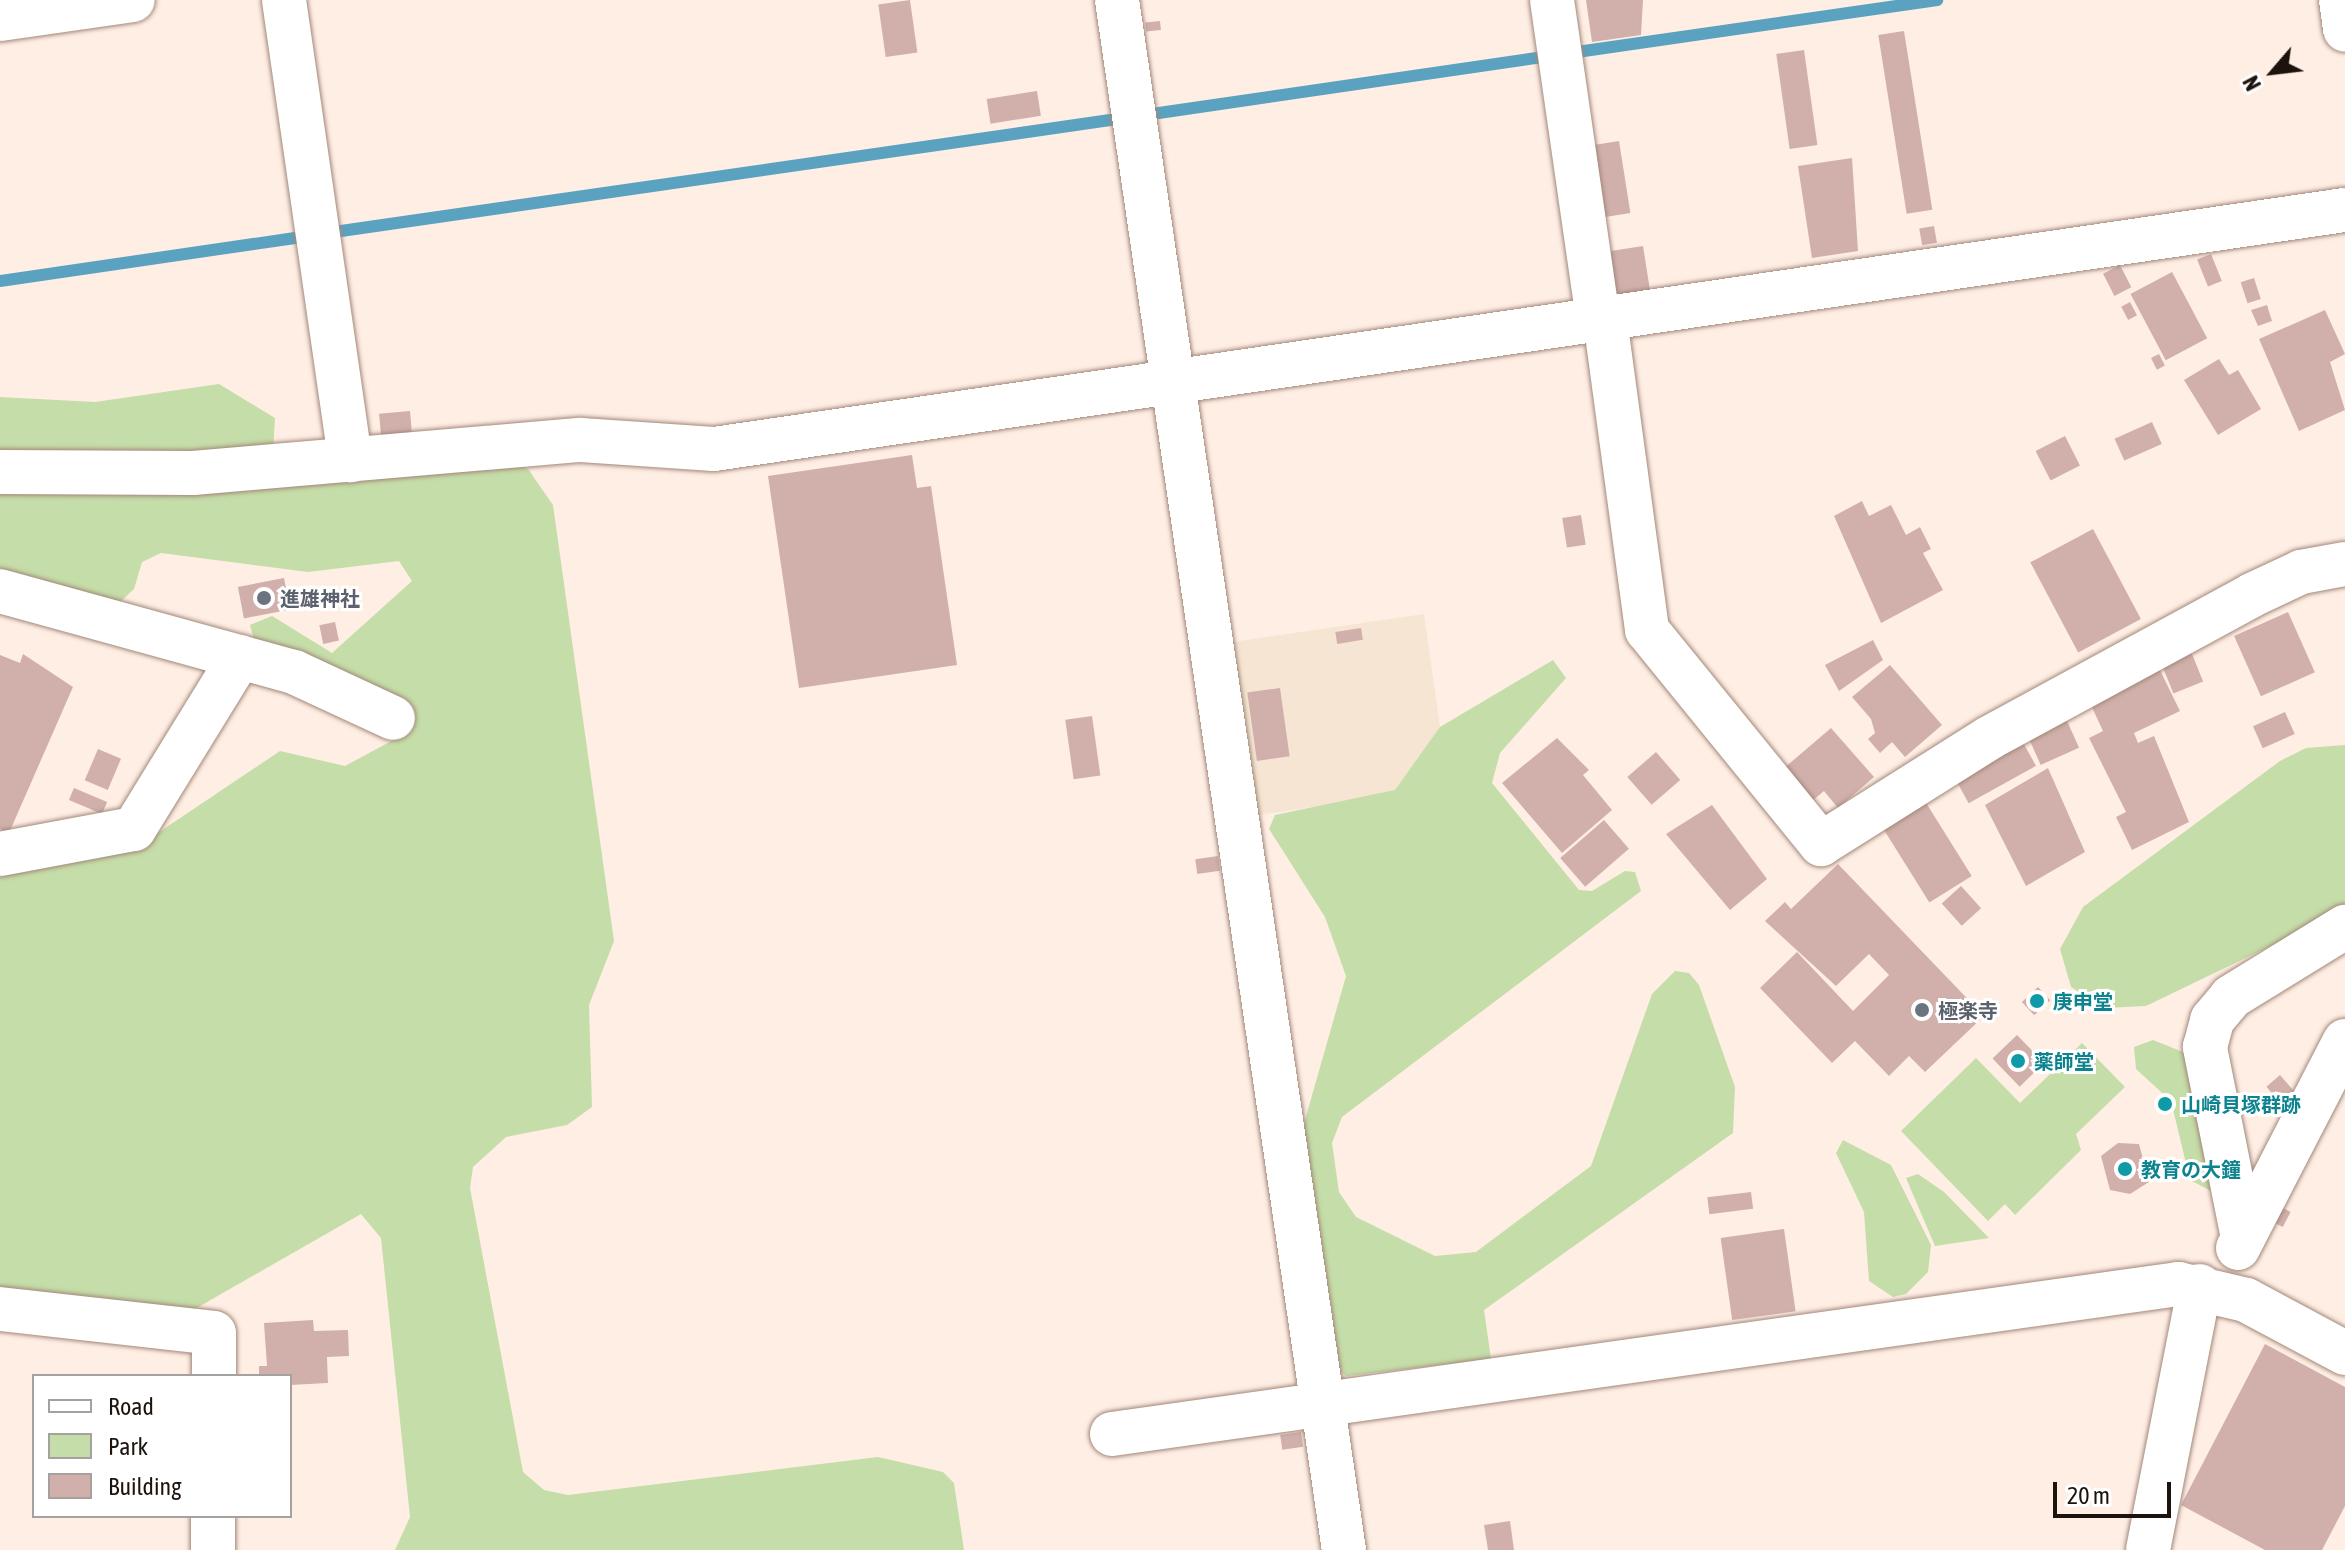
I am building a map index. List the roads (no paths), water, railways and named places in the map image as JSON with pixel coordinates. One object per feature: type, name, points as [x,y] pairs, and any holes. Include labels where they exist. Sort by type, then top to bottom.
[{"type":"street","points":[[0,19],[133,0]]},
{"type":"street","points":[[284,0],[350,460]]},
{"type":"street","points":[[1117,0],[1344,1550]]},
{"type":"street","points":[[1552,0],[1647,630],[1821,844],[1989,738],[2252,595],[2301,572],[2345,564]]},
{"type":"street","points":[[2341,0],[2345,30]]},
{"type":"street","points":[[0,472],[170,475],[581,440],[687,452],[2345,210]]},
{"type":"street","points":[[0,591],[240,657],[346,690],[393,718]]},
{"type":"street","points":[[0,854],[134,829],[240,657]]},
{"type":"street","points":[[2243,1238],[2205,1047],[2212,1020],[2231,997],[2345,927]]},
{"type":"street","points":[[2148,1550],[2208,1288],[2243,1238],[2345,1041]]},
{"type":"street","points":[[1112,1434],[2143,1287],[2208,1288],[2345,1353]]},
{"type":"street","points":[[0,1309],[214,1333],[214,1374]]},
{"type":"street","points":[[213,1518],[213,1550]]},
{"type":"waterway","points":[[1577,52],[1937,0]]},
{"type":"waterway","points":[[1152,114],[1542,57]]},
{"type":"waterway","points":[[341,231],[1117,119]]},
{"type":"waterway","points":[[0,281],[295,238]]},
{"type":"place","name":"進雄神社","points":[[264,598]]},
{"type":"place","name":"庚申堂","points":[[2037,1001]]},
{"type":"place","name":"極楽寺","points":[[1922,1010]]},
{"type":"place","name":"薬師堂","points":[[2018,1061]]},
{"type":"place","name":"山崎貝塚群跡","points":[[2165,1104]]},
{"type":"place","name":"教育の大鐘","points":[[2125,1169]]}]
